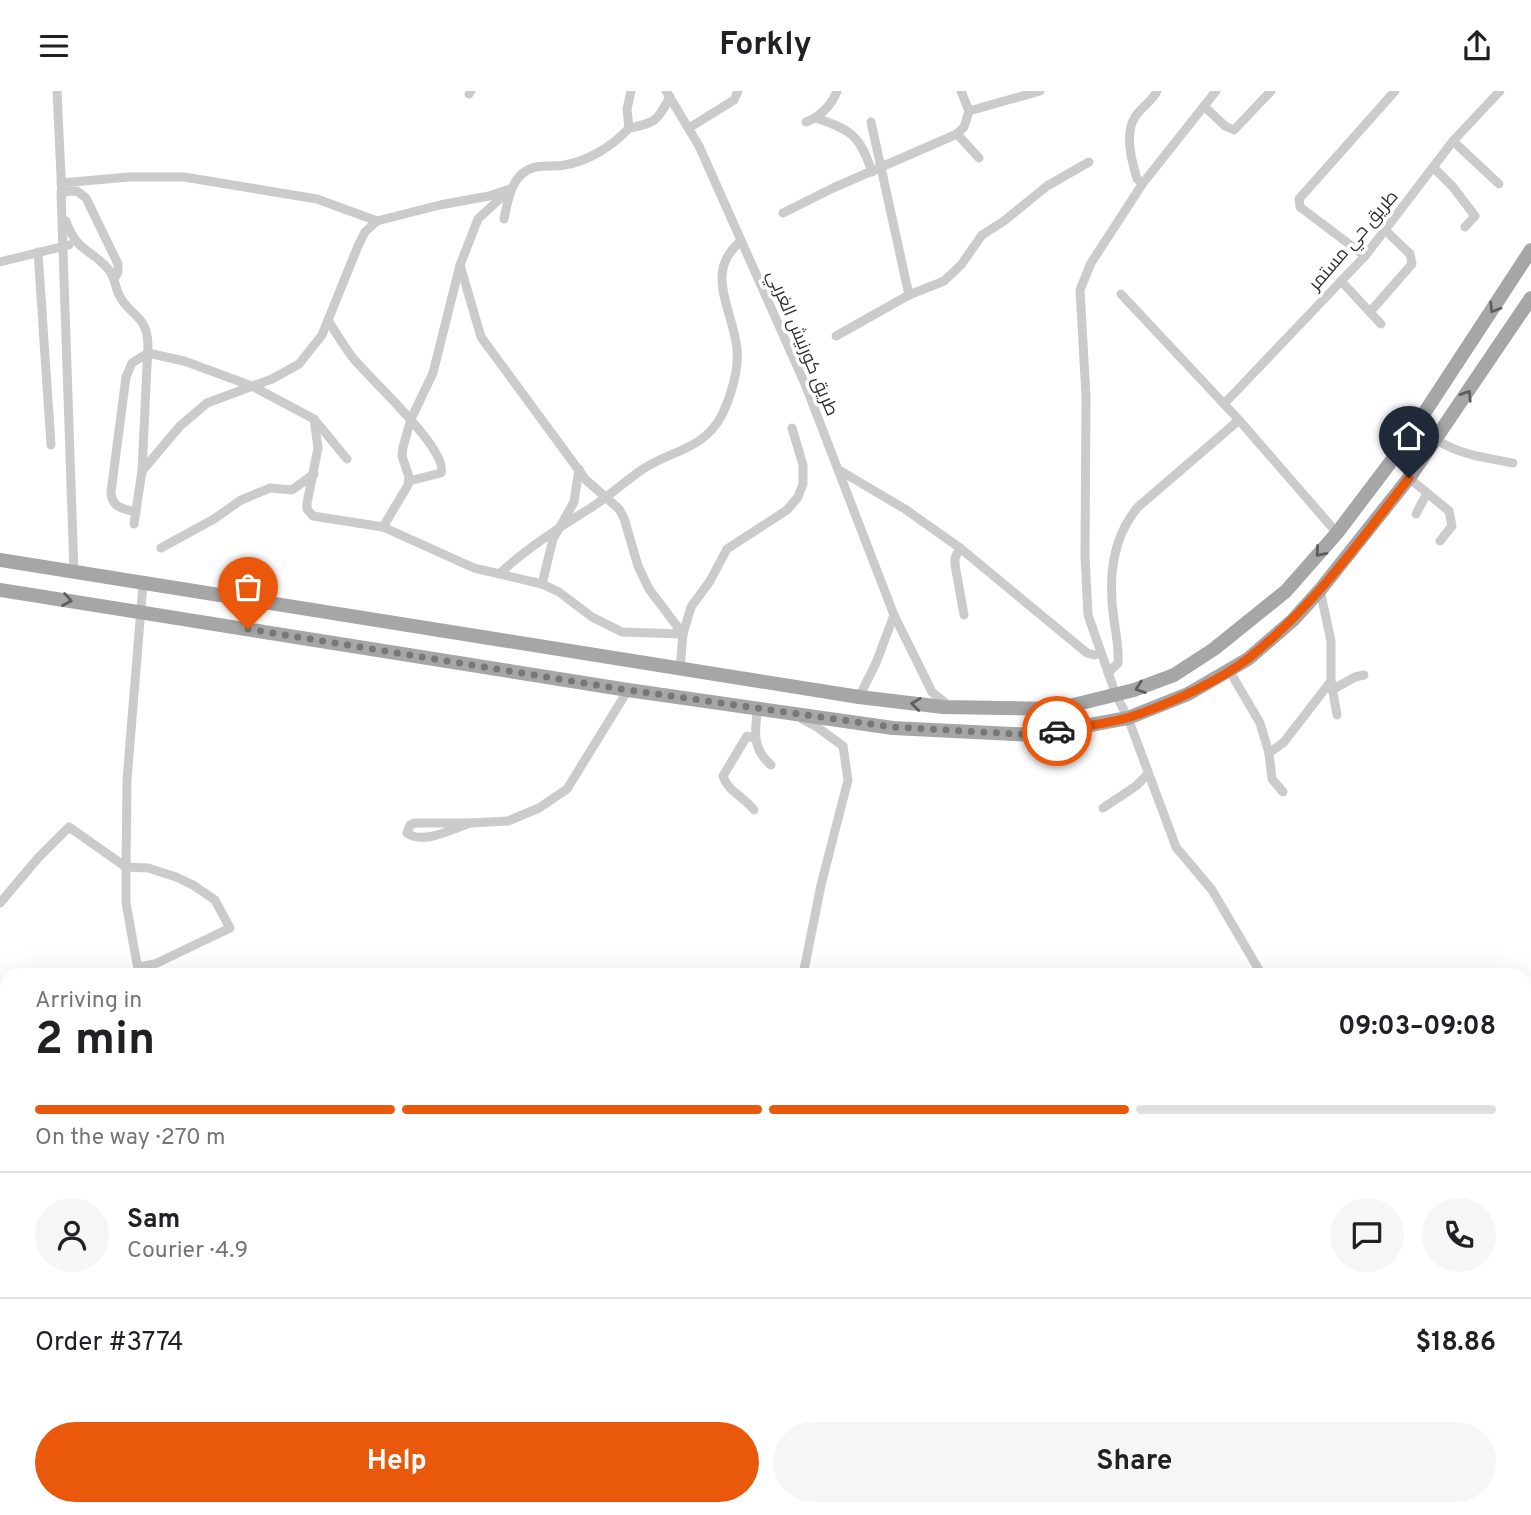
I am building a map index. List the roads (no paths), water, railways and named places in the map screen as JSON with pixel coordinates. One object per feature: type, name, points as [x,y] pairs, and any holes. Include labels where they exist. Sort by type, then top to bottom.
[{"type":"main road","points":[[0,560],[859,697],[950,708],[1057,709],[1116,695],[1174,675],[1214,649],[1286,591],[1336,533],[1402,447],[1531,250]]},
{"type":"main road","points":[[0,590],[628,690],[893,727],[1034,735],[1128,717],[1188,694],[1248,659],[1293,620],[1409,478],[1531,298]]},
{"type":"street","points":[[57,91],[65,246],[74,572]]},
{"type":"street","points":[[629,128],[627,109],[631,91]]},
{"type":"street","points":[[689,128],[734,100],[738,91]]},
{"type":"street","points":[[837,91],[825,110],[811,120],[842,128],[858,140],[872,172]]},
{"type":"street","points":[[783,213],[957,134],[964,127],[970,111],[961,91]]},
{"type":"street","points":[[1143,183],[1137,179],[1132,163],[1131,127],[1135,116],[1157,91]]},
{"type":"street","points":[[1216,91],[1143,183],[1091,263],[1080,290],[1086,396],[1085,556],[1088,615],[1116,695],[1128,717],[1176,847],[1212,890],[1258,968]]},
{"type":"street","points":[[1204,106],[1225,126],[1234,130],[1271,91]]},
{"type":"street","points":[[1365,256],[1300,207],[1299,199],[1395,91]]},
{"type":"street","name":"طريق حي مستمر","points":[[1224,404],[1365,256],[1453,141],[1500,91]]},
{"type":"street","points":[[970,111],[1035,92]]},
{"type":"street","points":[[383,527],[409,481],[402,451],[411,419],[433,373],[460,265],[478,219],[526,171],[535,167],[567,165],[616,142],[629,128],[650,124],[659,119],[668,94]]},
{"type":"street","name":"طريق كورنيش الغربي","points":[[668,94],[689,128],[805,384],[894,615],[932,692],[950,708]]},
{"type":"street","points":[[872,122],[909,295]]},
{"type":"street","points":[[957,134],[979,158]]},
{"type":"street","points":[[1453,141],[1499,184]]},
{"type":"street","points":[[836,336],[909,295],[944,281],[961,265],[982,235],[1047,186],[1089,162]]},
{"type":"street","points":[[1434,169],[1453,187],[1475,216],[1465,227]]},
{"type":"street","points":[[61,187],[129,177],[184,177],[317,199],[377,221]]},
{"type":"street","points":[[61,187],[67,223],[77,243],[104,265],[114,279],[120,297],[144,324],[148,338],[142,471],[134,524]]},
{"type":"street","points":[[61,187],[77,191],[86,198],[118,264],[114,279]]},
{"type":"street","points":[[504,219],[510,189]]},
{"type":"street","points":[[142,471],[180,426],[207,403],[272,379],[299,364],[322,335],[358,246],[365,232],[377,221],[510,189]]},
{"type":"street","points":[[1370,312],[1412,264],[1410,254],[1386,231]]},
{"type":"street","points":[[499,574],[559,526],[606,497],[643,469],[688,449],[717,425],[733,386],[737,351],[721,273],[729,252],[741,241]]},
{"type":"street","points":[[0,262],[77,243]]},
{"type":"street","points":[[38,252],[51,445]]},
{"type":"street","points":[[460,265],[481,337],[586,480],[606,497],[624,518],[638,566],[649,589],[683,634]]},
{"type":"street","points":[[1341,281],[1381,324]]},
{"type":"street","points":[[1121,293],[1239,420],[1336,533]]},
{"type":"street","points":[[329,322],[354,359],[411,419],[443,465],[437,475],[409,481]]},
{"type":"street","points":[[136,512],[118,507],[112,502],[111,492],[126,377],[132,363],[148,353],[184,361],[252,386],[314,419],[347,459]]},
{"type":"street","points":[[314,419],[318,448],[307,503],[307,509],[313,516],[383,527],[463,563],[542,584],[617,630],[638,634],[683,634]]},
{"type":"street","points":[[1108,673],[1118,663],[1112,567],[1116,545],[1125,525],[1138,507],[1239,420]]},
{"type":"street","points":[[680,669],[683,634],[694,600],[710,581],[727,549],[787,510],[798,497],[803,484],[803,465],[792,428]]},
{"type":"street","points":[[1437,440],[1449,448],[1468,454],[1513,463]]},
{"type":"street","points":[[542,584],[553,540],[574,502],[579,469]]},
{"type":"street","points":[[839,470],[905,509],[960,548],[1087,653],[1101,653]]},
{"type":"street","points":[[161,548],[214,519],[241,500],[270,488],[292,490],[314,474]]},
{"type":"street","points":[[1409,478],[1449,511],[1452,526],[1440,541]]},
{"type":"street","points":[[1416,514],[1427,492]]},
{"type":"street","points":[[960,548],[955,565],[964,615]]},
{"type":"street","points":[[138,968],[126,903],[127,780],[143,584]]},
{"type":"street","points":[[1320,590],[1331,641],[1332,686],[1337,715]]},
{"type":"street","points":[[859,697],[876,663],[894,615]]},
{"type":"street","points":[[1228,670],[1260,723],[1269,753],[1272,779],[1283,792]]},
{"type":"street","points":[[1269,753],[1284,742],[1332,686],[1364,675]]},
{"type":"street","points":[[470,823],[432,836],[415,838],[407,833],[410,825],[415,823],[508,821],[540,808],[567,789],[628,690]]},
{"type":"street","points":[[758,707],[754,738],[771,765]]},
{"type":"street","points":[[788,711],[843,746],[848,780],[821,885],[804,968]]},
{"type":"street","points":[[754,738],[747,736],[723,776],[726,785],[750,803],[754,810]]},
{"type":"street","points":[[1104,808],[1136,786],[1148,774]]},
{"type":"street","points":[[0,904],[38,858],[69,827],[126,867],[148,869],[176,877],[215,900],[230,928],[146,968]]}]
